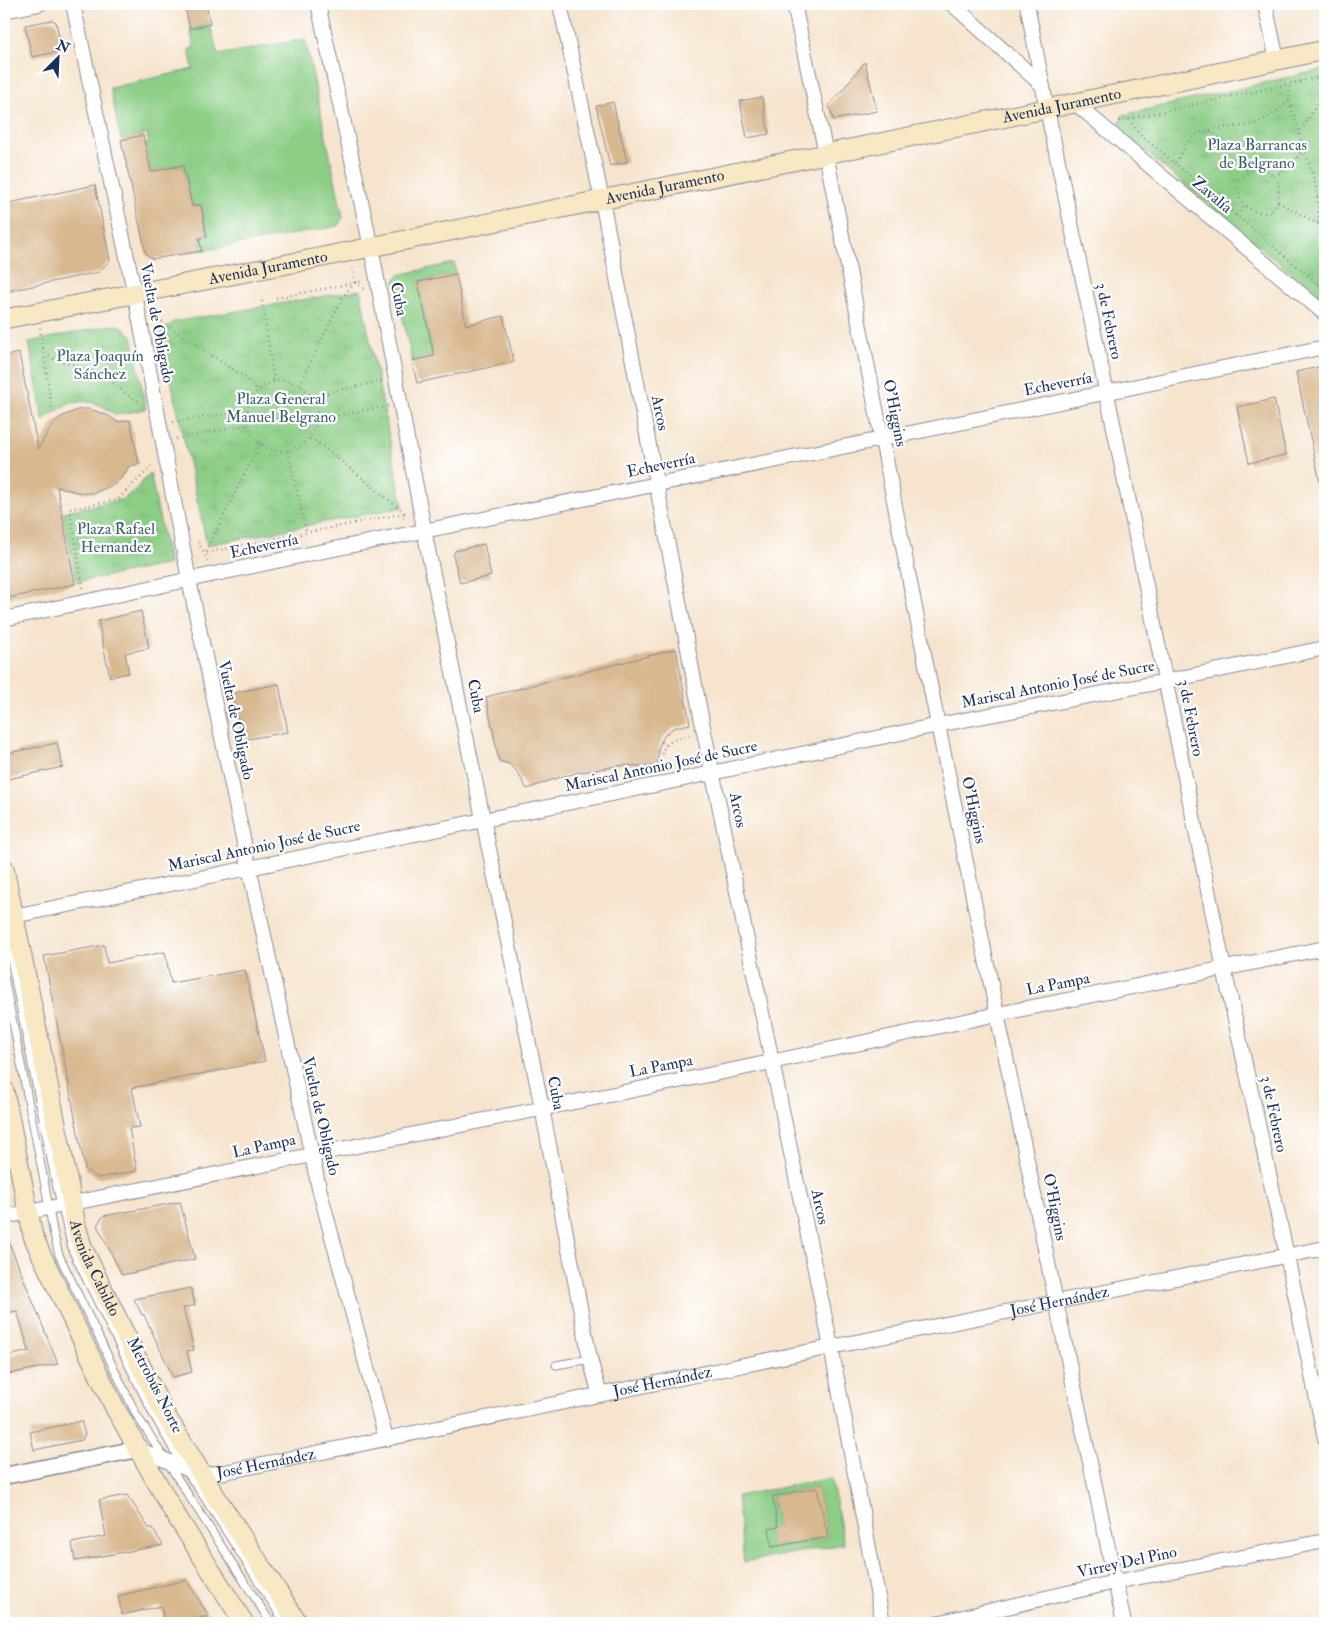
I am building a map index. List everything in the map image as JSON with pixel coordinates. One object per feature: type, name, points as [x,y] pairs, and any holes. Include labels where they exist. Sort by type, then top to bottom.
[{"type":"main road","name":"Avenida Juramento","points":[[4,319],[348,252],[1325,50]]},
{"type":"main road","name":"Avenida Cabildo","points":[[4,868],[9,917],[61,1206],[78,1233],[93,1270],[163,1411],[298,1623]]},
{"type":"main road","points":[[4,1090],[33,1236],[41,1254],[115,1408],[172,1508],[244,1623]]},
{"type":"street","points":[[4,11],[39,4]]},
{"type":"street","name":"Vuelta de Obligado","points":[[74,4],[134,295],[189,580],[311,1155],[386,1439]]},
{"type":"street","name":"Cuba","points":[[318,4],[371,247],[424,531],[542,1108],[590,1359],[600,1395]]},
{"type":"street","name":"Arcos","points":[[560,4],[602,200],[704,732],[831,1347],[882,1623]]},
{"type":"street","name":"O'Higgins","points":[[794,4],[826,154],[938,725],[1124,1623]]},
{"type":"street","points":[[952,4],[1043,86]]},
{"type":"street","name":"3 de Febrero","points":[[1027,4],[1224,969],[1325,1438]]},
{"type":"street","points":[[1265,4],[1277,60]]},
{"type":"street","name":"Zavalía","points":[[1075,103],[1325,314]]},
{"type":"street","name":"Echeverría","points":[[4,618],[1325,347]]},
{"type":"street","name":"Mariscal Antonio José de Sucre","points":[[9,917],[665,783],[938,725],[1325,648]]},
{"type":"street","name":"La Pampa","points":[[4,1217],[1325,948]]},
{"type":"street","name":"José Hernández","points":[[138,1449],[202,1475],[1325,1248]]},
{"type":"street","points":[[4,1476],[138,1449]]},
{"type":"street","name":"Virrey Del Pino","points":[[937,1623],[1115,1582],[1325,1541]]},
{"type":"lane","name":"Metrobús Norte","points":[[4,932],[61,1206],[53,1232],[59,1255],[136,1414],[194,1501],[271,1623]]},
{"type":"lane","name":"Metrobús Norte","points":[[4,977],[73,1252],[152,1412],[184,1468],[285,1623]]},
{"type":"lane","points":[[556,1365],[590,1359]]},
{"type":"path","points":[[1325,76],[1129,119],[1139,134],[1325,290]]},
{"type":"path","points":[[1299,132],[1307,123],[1318,103],[1325,96],[1317,77]]},
{"type":"path","points":[[1290,83],[1289,101],[1316,185],[1319,206],[1318,224]]},
{"type":"path","points":[[1175,163],[1189,140],[1209,130],[1249,125],[1262,120],[1279,110],[1289,101]]},
{"type":"path","points":[[1209,130],[1240,152],[1252,169]]},
{"type":"path","points":[[1274,176],[1290,168],[1303,149]]},
{"type":"path","points":[[1252,169],[1268,171],[1274,176],[1279,183],[1278,202],[1270,213],[1257,212],[1245,206],[1237,191],[1238,180],[1252,169]]},
{"type":"path","points":[[1278,202],[1318,224],[1325,236]]},
{"type":"path","points":[[1236,216],[1245,206]]},
{"type":"path","points":[[348,252],[355,282],[365,289]]},
{"type":"path","points":[[1319,285],[1325,273]]},
{"type":"path","points":[[276,298],[355,282]]},
{"type":"path","points":[[300,384],[342,298],[355,282]]},
{"type":"path","points":[[262,301],[274,381]]},
{"type":"path","points":[[157,313],[159,320],[246,378],[257,390]]},
{"type":"path","points":[[37,314],[52,410]]},
{"type":"path","points":[[43,348],[50,357],[86,368],[111,381],[127,396],[139,400]]},
{"type":"path","points":[[289,380],[300,384],[314,400],[317,408],[316,428],[310,438],[300,446],[288,451],[278,451],[260,443],[248,425],[247,411],[250,400],[257,390],[265,384],[274,381],[289,380]]},
{"type":"path","points":[[314,400],[330,392],[383,381]]},
{"type":"path","points":[[318,418],[388,406],[389,415]]},
{"type":"path","points":[[173,422],[247,411]]},
{"type":"path","points":[[176,438],[248,425]]},
{"type":"path","points":[[310,438],[324,447],[405,513]]},
{"type":"path","points":[[205,552],[260,443]]},
{"type":"path","points":[[288,451],[306,532]]},
{"type":"path","points":[[85,602],[70,509],[117,500],[152,466]]},
{"type":"path","points":[[402,521],[405,506]]},
{"type":"path","points":[[205,552],[405,513]]},
{"type":"path","points":[[196,535],[199,545],[205,552],[209,576]]},
{"type":"path","points":[[665,783],[660,762],[666,745],[674,738],[704,732]]},
{"type":"path","points":[[661,742],[666,745]]},
{"type":"green space","points":[[210,24],[218,55],[305,39],[343,217],[338,226],[202,251],[199,238],[207,236],[201,205],[192,206],[183,165],[151,172],[145,144],[149,143],[147,134],[121,140],[110,88],[193,69],[189,49],[194,48],[190,29]]},
{"type":"green space","name":"Plaza Barrancas de Belgrano","points":[[1325,69],[1325,301],[1118,129],[1123,115]]},
{"type":"green space","points":[[454,263],[456,274],[418,282],[434,356],[412,361],[395,282],[398,275]]},
{"type":"green space","name":"Plaza General Manuel Belgrano","points":[[360,290],[403,507],[207,545],[161,334],[173,322]]},
{"type":"green space","name":"Plaza Joaquín Sánchez","points":[[112,325],[121,326],[132,336],[146,409],[116,415],[96,404],[79,402],[62,408],[43,420],[29,342]]},
{"type":"green space","name":"Plaza Rafael Hernandez","points":[[150,473],[169,564],[77,582],[63,512],[124,499]]},
{"type":"green space","points":[[831,1478],[844,1544],[744,1562],[737,1496]],"holes":[[[817,1488],[828,1537],[773,1547],[769,1529],[778,1527],[772,1496]]]},
{"type":"building","points":[[184,4],[206,4],[210,24],[190,29]]},
{"type":"building","points":[[52,20],[56,22],[62,51],[32,57],[25,25]]},
{"type":"building","points":[[865,62],[877,111],[834,120],[829,106]]},
{"type":"building","points":[[762,97],[769,134],[747,138],[740,101]]},
{"type":"building","points":[[613,102],[627,162],[610,166],[596,106]]},
{"type":"building","points":[[143,135],[151,172],[183,165],[192,206],[201,205],[207,237],[199,238],[202,251],[152,259],[146,254],[121,140]]},
{"type":"building","points":[[95,185],[110,260],[99,272],[4,292],[4,204]]},
{"type":"building","points":[[456,274],[466,325],[503,316],[514,362],[417,383],[412,361],[434,356],[418,282]]},
{"type":"building","points":[[19,353],[38,449],[53,424],[61,417],[80,409],[90,409],[109,416],[117,422],[130,420],[139,464],[129,466],[115,484],[94,493],[82,493],[57,487],[75,584],[4,599],[4,478],[7,477],[4,460],[4,356]]},
{"type":"building","points":[[1323,366],[1325,376],[1325,481],[1320,482],[1296,372]]},
{"type":"building","points":[[1274,399],[1286,455],[1249,463],[1237,407]]},
{"type":"building","points":[[484,544],[491,576],[460,583],[453,555],[455,551]]},
{"type":"building","points":[[141,611],[149,648],[125,653],[129,673],[110,677],[98,621]]},
{"type":"building","points":[[676,649],[690,724],[673,728],[664,736],[658,748],[658,767],[623,765],[560,777],[527,789],[516,770],[509,764],[499,761],[486,697]]},
{"type":"building","points":[[279,684],[288,732],[242,740],[233,693]]},
{"type":"building","points":[[57,743],[63,767],[8,779],[4,754]]},
{"type":"building","points":[[104,945],[107,963],[165,952],[171,983],[245,970],[265,1061],[132,1088],[140,1127],[129,1128],[137,1171],[98,1178],[85,1169],[44,956]]},
{"type":"building","points":[[180,1202],[195,1259],[122,1275],[97,1225],[103,1216]]},
{"type":"building","points":[[4,1230],[58,1364],[4,1375],[4,1357],[29,1351],[17,1311],[5,1313]]},
{"type":"building","points":[[191,1288],[195,1305],[183,1308],[194,1350],[187,1351],[192,1372],[173,1377],[144,1315],[142,1315],[134,1299]]},
{"type":"building","points":[[81,1421],[85,1434],[82,1440],[34,1450],[30,1432]]},
{"type":"building","points":[[817,1488],[828,1537],[772,1547],[769,1529],[778,1527],[772,1496]]},
{"type":"building","points":[[127,1495],[163,1545],[75,1561],[72,1543],[106,1536],[99,1500]]},
{"type":"building","points":[[186,1580],[209,1616],[176,1623],[164,1623],[161,1606],[122,1615],[118,1596]]}]
